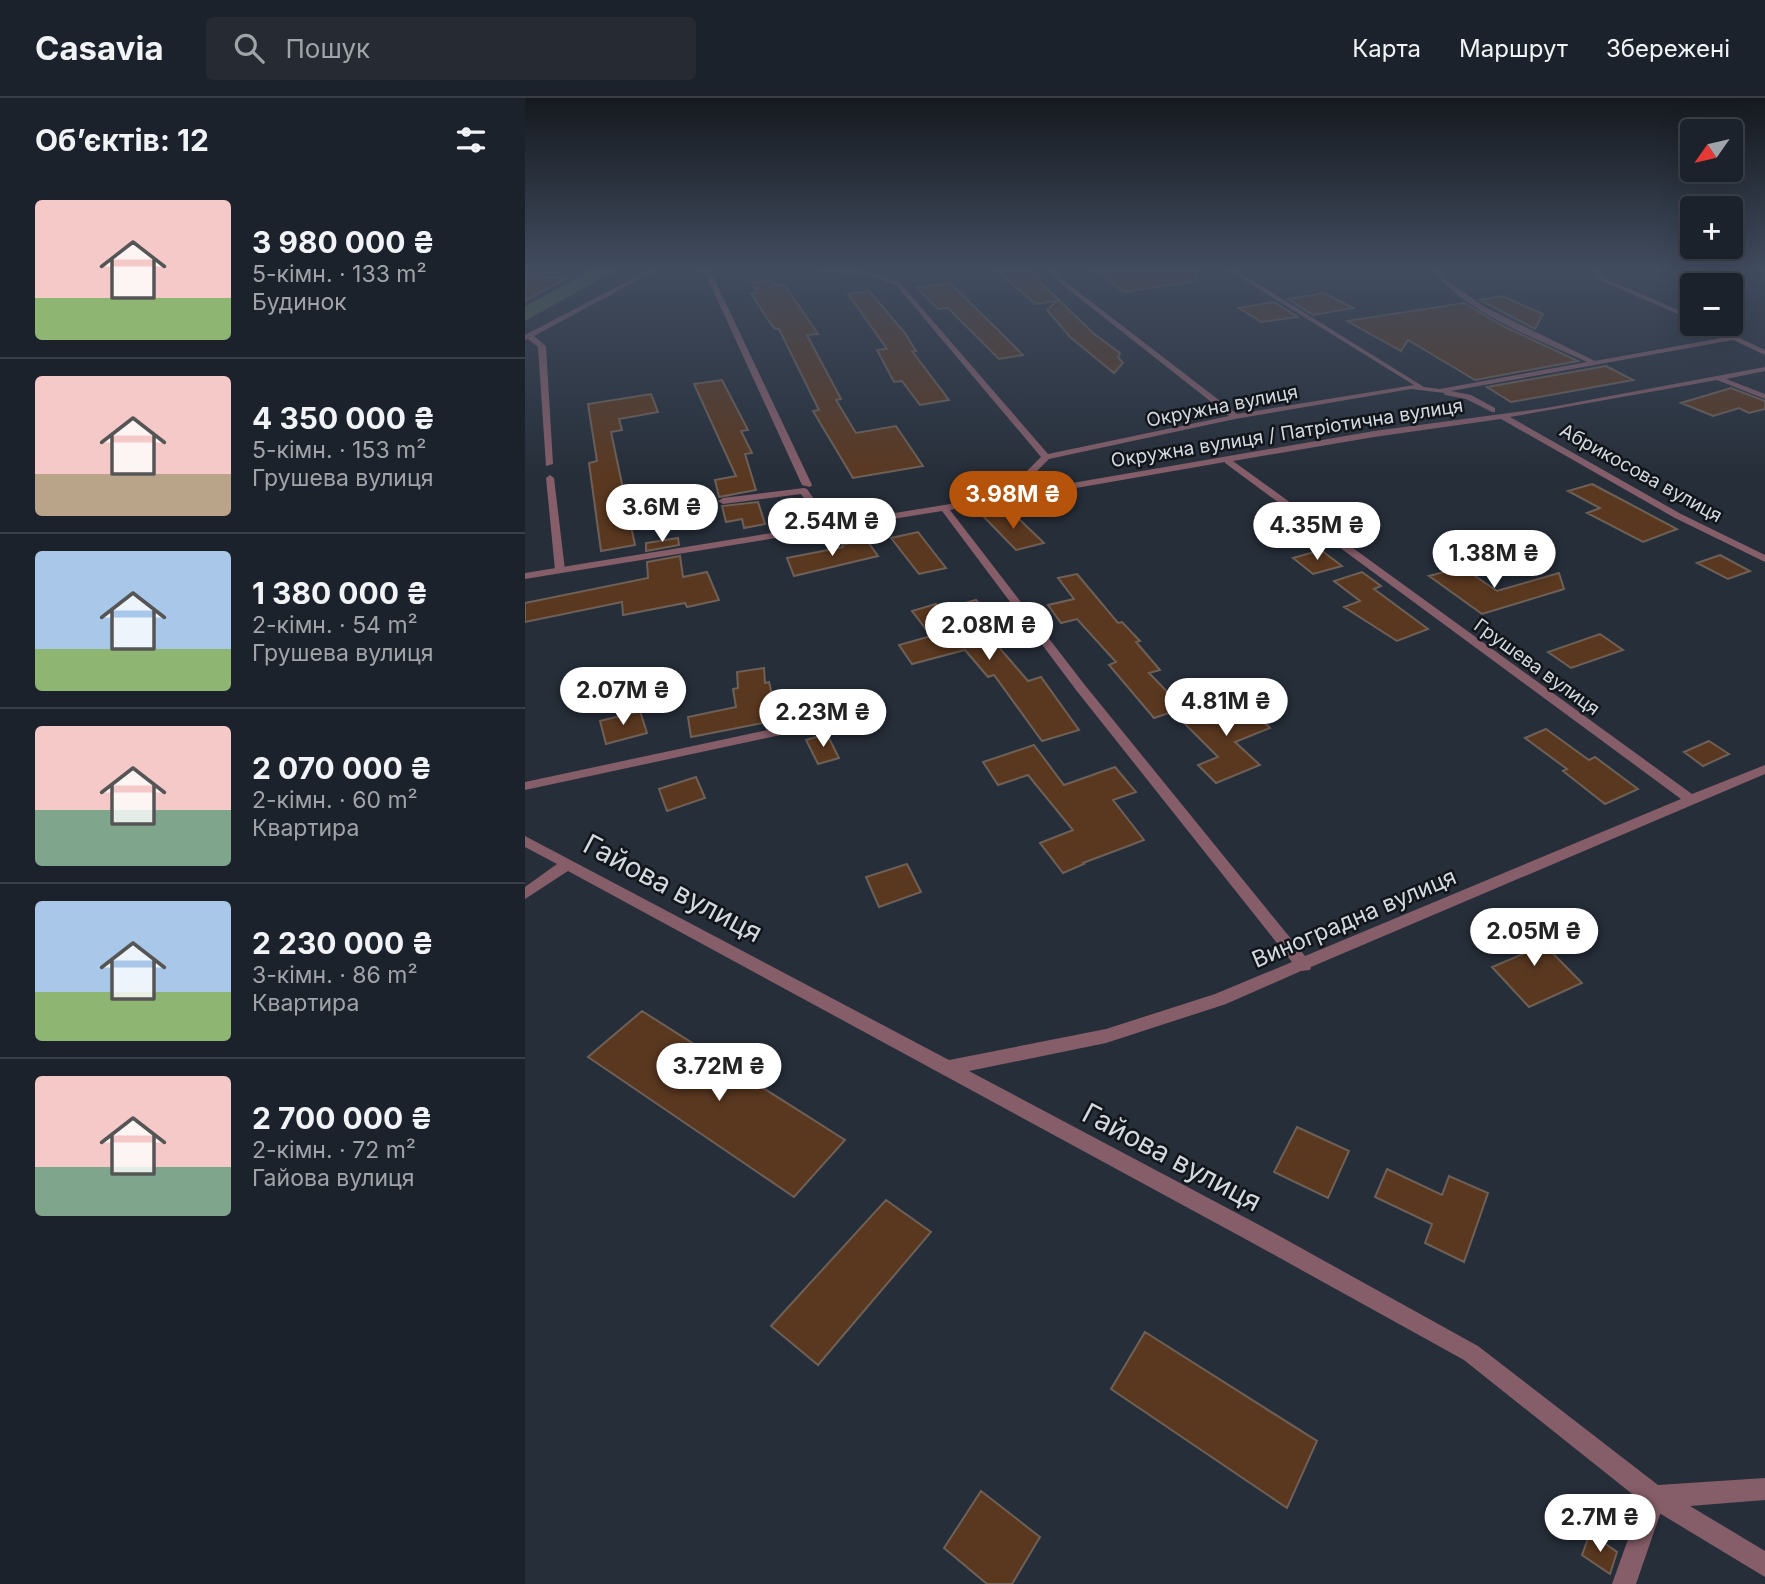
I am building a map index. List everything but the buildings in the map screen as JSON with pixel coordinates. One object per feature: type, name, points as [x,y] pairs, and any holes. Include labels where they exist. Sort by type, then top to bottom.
[{"type":"street","points":[[531,339],[542,346],[549,464]]},
{"type":"street","points":[[739,339],[807,485]]},
{"type":"street","points":[[945,339],[1046,457],[1019,484],[1023,495]]},
{"type":"street","points":[[1135,339],[1235,417]]},
{"type":"street","points":[[1344,339],[1414,382],[1468,397],[1492,410]]},
{"type":"street","points":[[1548,339],[1594,363]]},
{"type":"street","name":"Окружна вулиця","points":[[1046,457],[1235,417],[1411,387],[1440,391],[1727,339]]},
{"type":"street","points":[[1738,339],[1765,353]]},
{"type":"street","name":"Окружна вулиця / Патріотична вулиця","points":[[525,576],[1228,461],[1374,434],[1623,397],[1765,369]]},
{"type":"street","points":[[1717,378],[1765,397]]},
{"type":"street","name":"Абрикосова вулиця","points":[[1501,416],[1678,516],[1765,559]]},
{"type":"street","name":"Грушева вулиця","points":[[1228,461],[1691,800]]},
{"type":"street","points":[[550,478],[560,570]]},
{"type":"street","points":[[723,501],[804,491],[829,527]]},
{"type":"street","points":[[944,508],[1080,688],[1304,965]]},
{"type":"street","points":[[525,786],[814,724]]},
{"type":"street","name":"Виноградна вулиця","points":[[948,1068],[1106,1036],[1220,999],[1765,769]]},
{"type":"street","name":"Гайова вулиця","points":[[525,841],[1256,1234],[1471,1353],[1654,1497],[1765,1565]]},
{"type":"street","points":[[525,894],[567,864]]},
{"type":"street","points":[[1624,1584],[1654,1497],[1765,1489]]}]
